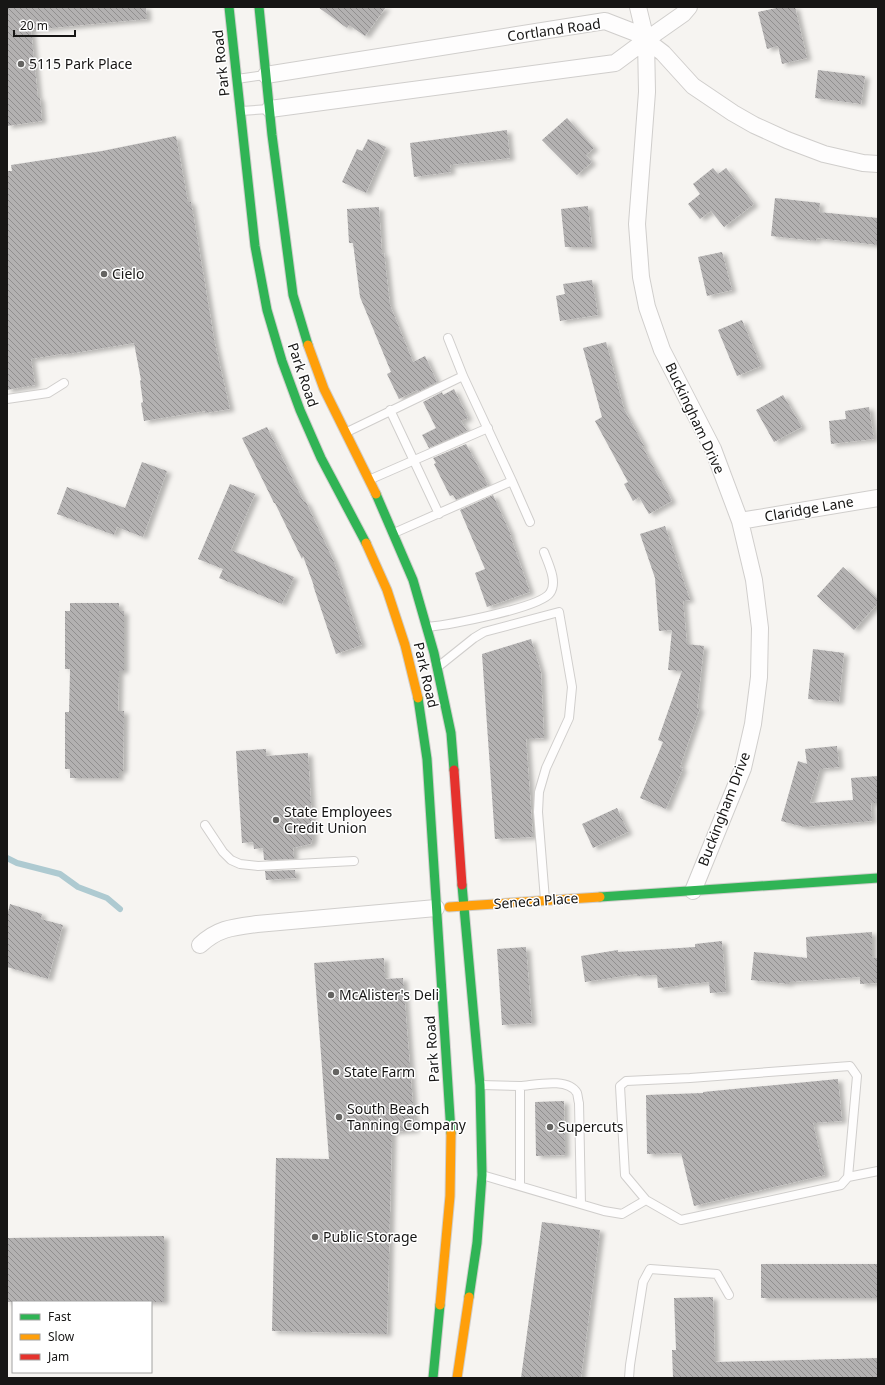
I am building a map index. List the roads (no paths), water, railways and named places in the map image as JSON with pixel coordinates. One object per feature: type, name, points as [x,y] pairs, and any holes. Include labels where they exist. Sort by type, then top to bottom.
[{"type":"main road","name":"Park Road","points":[[229,7],[255,246],[267,310],[282,361],[300,410],[321,458],[363,537],[384,583],[405,645],[419,702],[427,759],[451,1125],[450,1196],[433,1378]]},
{"type":"main road","name":"Park Road","points":[[259,7],[272,135],[293,295],[304,334],[324,389],[370,480],[413,580],[437,667],[451,733],[464,906],[480,1086],[482,1175],[477,1243],[458,1378]]},
{"type":"main road","name":"Seneca Place","points":[[436,908],[878,878]]},
{"type":"street","name":"Buckingham Drive","points":[[638,7],[646,40],[647,92],[637,224],[641,277],[647,307],[662,350],[713,450],[740,521],[754,580],[760,628],[759,677],[753,724],[743,768],[693,891]]},
{"type":"street","points":[[270,109],[365,98],[616,63],[683,14],[689,7]]},
{"type":"street","name":"Cortland Road","points":[[266,75],[605,22],[636,33],[663,53],[693,86],[754,125],[786,140],[824,154],[863,163],[878,164]]},
{"type":"street","name":"Claridge Lane","points":[[740,521],[878,498]]},
{"type":"street","name":"Seneca Place","points":[[200,945],[209,937],[229,928],[257,924],[436,908]]},
{"type":"lane","points":[[237,79],[266,75]]},
{"type":"lane","points":[[240,111],[270,109]]},
{"type":"lane","points":[[448,338],[463,376],[530,522]]},
{"type":"lane","points":[[346,433],[390,410],[463,376]]},
{"type":"lane","points":[[7,399],[48,393],[64,383]]},
{"type":"lane","points":[[390,410],[440,514]]},
{"type":"lane","points":[[370,480],[488,428]]},
{"type":"lane","points":[[393,534],[512,481]]},
{"type":"lane","points":[[426,627],[494,614],[532,604],[550,594],[553,587],[553,581],[544,552]]},
{"type":"lane","points":[[437,667],[484,632],[559,612],[572,687],[569,718],[546,768],[540,792],[538,812],[545,900]]},
{"type":"lane","points":[[205,825],[223,852],[231,860],[240,864],[258,866],[354,861]]},
{"type":"lane","points":[[850,1066],[857,1076],[848,1177],[842,1185],[681,1220],[646,1200],[625,1175],[620,1086],[626,1081],[690,1078],[850,1066]]},
{"type":"lane","points":[[480,1086],[520,1086],[563,1083],[571,1087],[578,1094],[581,1204]]},
{"type":"lane","points":[[520,1086],[520,1186]]},
{"type":"lane","points":[[848,1177],[878,1171]]},
{"type":"lane","points":[[482,1175],[604,1211],[622,1214],[646,1200]]},
{"type":"lane","points":[[629,1378],[643,1282],[650,1269],[717,1274],[729,1295]]},
{"type":"waterway","points":[[7,858],[17,863],[60,874],[78,887],[107,898],[120,909]]},
{"type":"place","name":"5115 Park Place","points":[[21,64]]},
{"type":"place","name":"Cielo","points":[[104,274]]},
{"type":"place","name":"State Employees Credit Union","points":[[276,820]]},
{"type":"place","name":"McAlister's Deli","points":[[331,995]]},
{"type":"place","name":"State Farm","points":[[336,1072]]},
{"type":"place","name":"South Beach Tanning Company","points":[[339,1117]]},
{"type":"place","name":"Supercuts","points":[[550,1127]]},
{"type":"place","name":"Public Storage","points":[[315,1237]]}]
